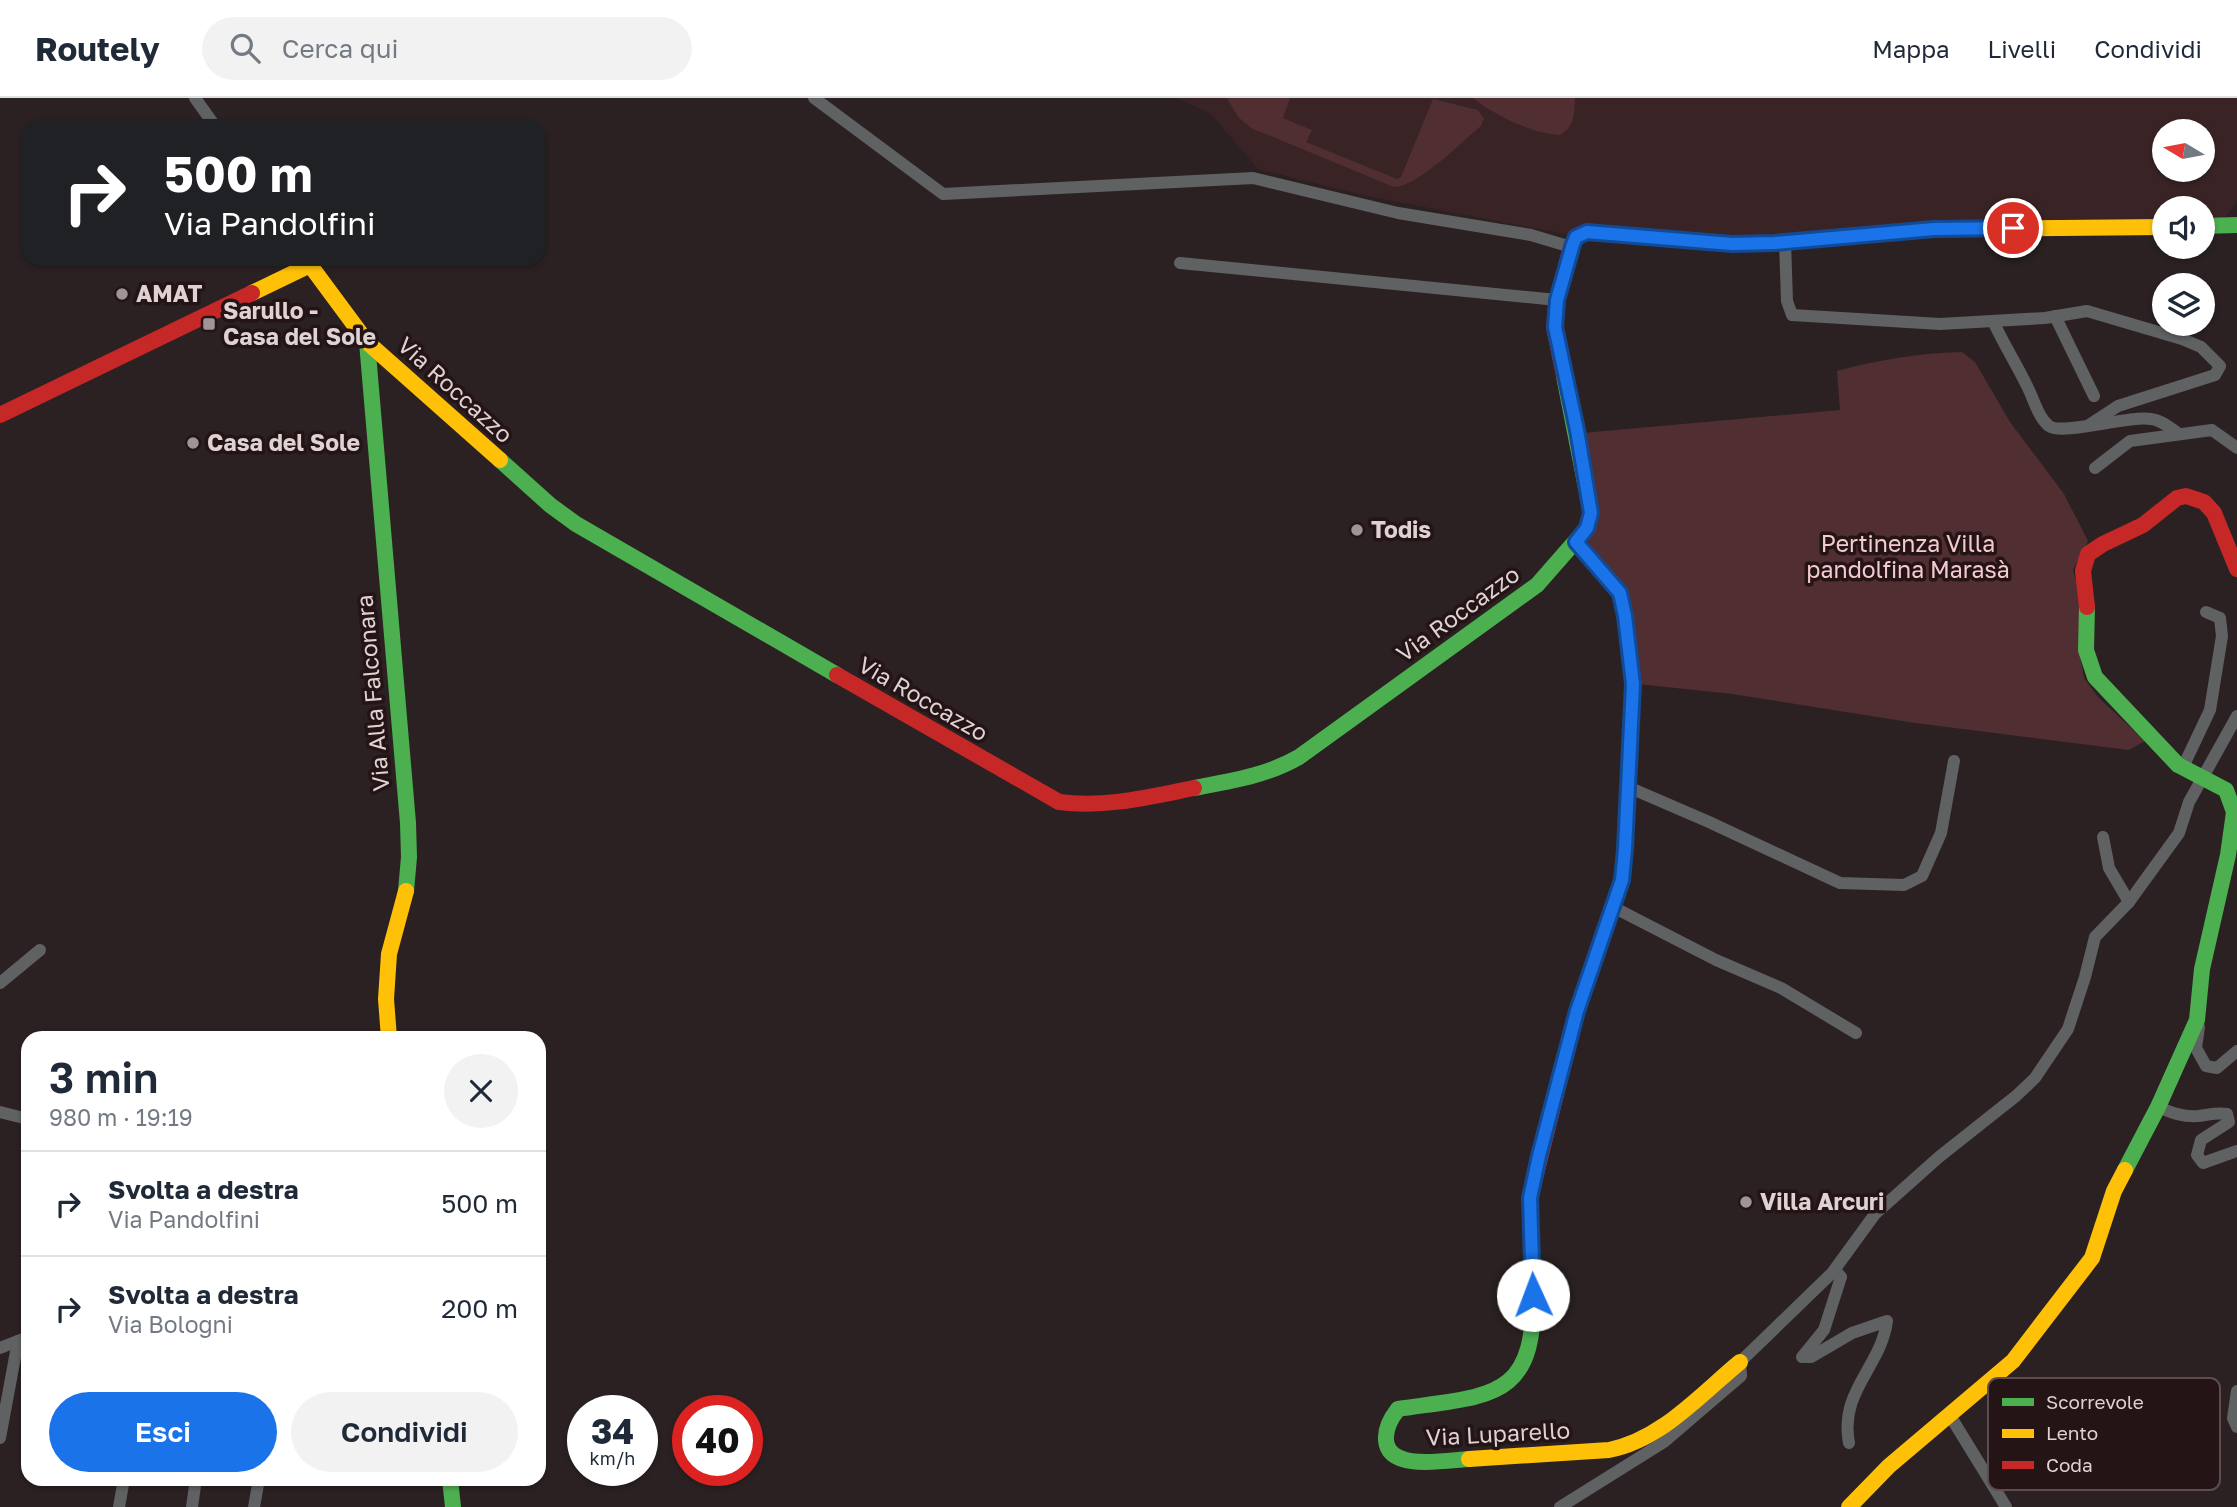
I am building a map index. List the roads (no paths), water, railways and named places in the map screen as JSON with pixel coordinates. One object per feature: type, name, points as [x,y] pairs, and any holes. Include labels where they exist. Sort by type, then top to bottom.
[{"type":"street","points":[[195,98],[210,119]]},
{"type":"street","points":[[814,98],[943,194],[1253,178],[1398,213],[1531,235],[1572,247],[1576,237],[1587,232],[1732,244],[1934,229],[2152,226]]},
{"type":"street","points":[[2215,226],[2236,226]]},
{"type":"street","points":[[1785,242],[1787,300],[1792,315],[1903,323],[1993,321],[2087,311],[2133,323],[2201,347],[2220,366],[2215,374],[2118,406],[2089,425]]},
{"type":"street","name":"Via Roccazzo","points":[[311,266],[366,342],[550,505],[576,524],[1005,773],[1059,802],[1083,805],[1116,803],[1256,776],[1278,769],[1317,745],[1537,585],[1576,542],[1587,528],[1591,513],[1555,327],[1557,300],[1572,247]]},
{"type":"street","points":[[1180,262],[1557,300]]},
{"type":"street","points":[[0,415],[300,266]]},
{"type":"street","points":[[2055,316],[2094,396]]},
{"type":"street","points":[[1993,321],[2040,414],[2050,427],[2061,429],[2150,419],[2163,423],[2179,434]]},
{"type":"street","name":"Via Alla Falconara","points":[[366,342],[408,822],[406,891],[389,954],[386,999],[388,1031]]},
{"type":"street","points":[[2095,468],[2130,441],[2179,434],[2211,430],[2237,448]]},
{"type":"street","points":[[2237,569],[2214,513],[2204,502],[2186,496],[2169,503],[2143,525],[2095,548],[2088,554],[2083,571],[2087,593],[2086,650],[2095,677],[2160,748],[2183,767],[2226,790],[2234,812],[2232,856],[2202,969],[2196,1048],[2206,1066],[2217,1068],[2237,1051]]},
{"type":"street","name":"Via Luparello","points":[[1576,542],[1620,593],[1633,684],[1628,787],[1622,880],[1577,1011],[1530,1198],[1534,1320],[1527,1356],[1510,1381],[1482,1396],[1398,1409],[1390,1418],[1386,1446],[1393,1456],[1402,1461],[1423,1462],[1609,1450],[1629,1446],[1663,1427],[1740,1362]]},
{"type":"street","points":[[2183,767],[2210,710],[2222,636],[2220,618],[2206,612]]},
{"type":"street","points":[[1560,1507],[1664,1442],[1741,1377],[1740,1362],[1835,1270],[1875,1214],[2035,1078],[2068,1029],[2095,937],[2129,902],[2179,833],[2189,802],[2237,716]]},
{"type":"street","points":[[1628,787],[1840,883],[1904,885],[1922,876],[1941,833],[1954,761]]},
{"type":"street","points":[[2104,837],[2109,868],[2129,902]]},
{"type":"street","points":[[1613,907],[1716,960],[1781,988],[1856,1033]]},
{"type":"street","points":[[0,983],[40,950]]},
{"type":"street","points":[[1992,1378],[2013,1361],[2092,1258],[2114,1191],[2158,1107],[2197,1020]]},
{"type":"street","points":[[2158,1107],[2176,1115],[2198,1116],[2215,1112],[2227,1114],[2228,1122],[2201,1140],[2197,1155],[2203,1163],[2237,1151]]},
{"type":"street","points":[[0,1112],[21,1117]]},
{"type":"street","points":[[1835,1270],[1841,1277],[1824,1330],[1802,1357],[1811,1357],[1852,1333],[1887,1321],[1885,1338],[1873,1356],[1846,1415],[1849,1443]]},
{"type":"street","points":[[0,1348],[21,1340]]},
{"type":"street","points":[[0,1438],[21,1348]]},
{"type":"street","points":[[1849,1507],[1889,1466],[1988,1382]]},
{"type":"street","points":[[2237,1391],[2234,1418],[2237,1427]]},
{"type":"street","points":[[1949,1414],[1988,1478]]},
{"type":"street","points":[[119,1507],[123,1486]]},
{"type":"street","points":[[191,1507],[196,1486]]},
{"type":"street","points":[[254,1507],[258,1486]]},
{"type":"street","points":[[451,1486],[453,1507]]},
{"type":"street","points":[[1996,1490],[2006,1507]]},
{"type":"place","name":"AMAT","points":[[122,294]]},
{"type":"place","name":"Sarullo - Casa del Sole","points":[[209,324]]},
{"type":"place","name":"Casa del Sole","points":[[193,443]]},
{"type":"place","name":"Todis","points":[[1357,530]]},
{"type":"place","name":"Villa Arcuri","points":[[1746,1202]]},
{"type":"park label","name":"Pertinenza Villa pandolfina Marasà","points":[[1908,557]]}]
